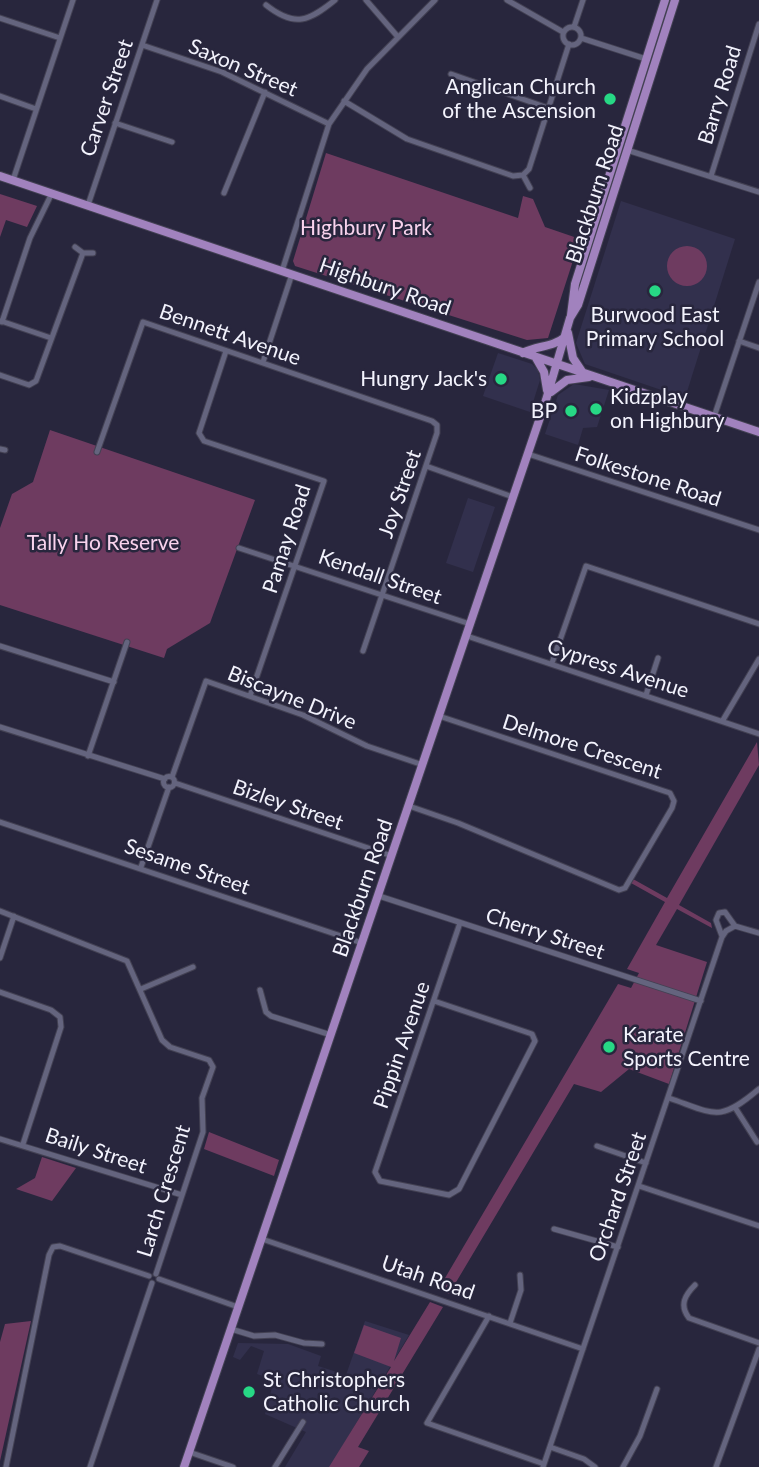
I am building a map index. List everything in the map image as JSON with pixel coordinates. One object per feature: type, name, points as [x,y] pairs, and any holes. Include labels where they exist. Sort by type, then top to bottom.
[{"type":"main road","name":"Blackburn Road","points":[[651,61],[665,0]]},
{"type":"main road","name":"Blackburn Road","points":[[184,1467],[547,398],[570,318],[575,284],[651,61],[675,0]]},
{"type":"main road","name":"Highbury Road","points":[[0,176],[759,432]]},
{"type":"main road","points":[[523,353],[557,344],[566,333]]},
{"type":"main road","points":[[547,398],[566,380],[588,375],[573,358],[566,333]]},
{"type":"main road","points":[[536,358],[546,379],[547,398]]},
{"type":"street","points":[[13,180],[73,0]]},
{"type":"street","name":"Carver Street","points":[[88,205],[157,0]]},
{"type":"street","points":[[266,5],[279,15],[303,20],[314,17],[335,0]]},
{"type":"street","points":[[366,0],[398,37]]},
{"type":"street","points":[[282,271],[329,124],[367,69],[435,0]]},
{"type":"street","points":[[507,0],[563,32]]},
{"type":"street","points":[[563,32],[574,27],[583,0]]},
{"type":"street","points":[[0,18],[60,38]]},
{"type":"street","name":"Barry Road","points":[[711,176],[759,24]]},
{"type":"street","points":[[574,27],[581,38],[651,61]]},
{"type":"street","points":[[563,32],[563,37],[569,44],[574,45],[581,38]]},
{"type":"street","points":[[344,101],[407,139],[513,176],[523,175],[529,169],[569,44]]},
{"type":"street","name":"Saxon Street","points":[[142,45],[222,72],[329,124]]},
{"type":"street","points":[[451,74],[548,108]]},
{"type":"street","points":[[224,193],[265,92]]},
{"type":"street","points":[[0,96],[36,109]]},
{"type":"street","points":[[116,123],[172,142]]},
{"type":"street","points":[[623,149],[759,192]]},
{"type":"street","points":[[523,175],[530,188]]},
{"type":"street","points":[[51,338],[1,321],[30,238],[52,193]]},
{"type":"street","points":[[75,247],[83,253],[93,253]]},
{"type":"street","points":[[0,375],[33,384],[83,253]]},
{"type":"street","points":[[262,362],[292,274]]},
{"type":"street","points":[[714,417],[759,282]]},
{"type":"street","name":"Bennett Avenue","points":[[97,452],[139,327],[143,323],[262,362],[437,425]]},
{"type":"street","points":[[739,341],[759,348]]},
{"type":"street","name":"Pamay Road","points":[[226,351],[199,433],[204,441],[324,481],[250,696]]},
{"type":"street","name":"Joy Street","points":[[363,651],[426,466],[437,425]]},
{"type":"street","name":"Folkestone Road","points":[[528,454],[759,530]]},
{"type":"street","points":[[426,466],[513,497]]},
{"type":"street","name":"Kendall Street","points":[[239,548],[470,624]]},
{"type":"street","points":[[552,663],[586,566],[759,624]]},
{"type":"street","name":"Cypress Avenue","points":[[467,636],[759,734]]},
{"type":"street","points":[[89,756],[127,642]]},
{"type":"street","points":[[0,646],[114,682]]},
{"type":"street","points":[[646,695],[659,658]]},
{"type":"street","points":[[723,720],[759,659]]},
{"type":"street","name":"Biscayne Drive","points":[[172,782],[206,681],[303,715],[367,746],[423,765]]},
{"type":"street","name":"Delmore Crescent","points":[[409,806],[458,823],[619,890],[625,888],[672,808],[674,801],[670,793],[439,716]]},
{"type":"street","points":[[0,727],[172,782],[141,867]]},
{"type":"street","name":"Bizley Street","points":[[172,782],[392,856]]},
{"type":"street","name":"Sesame Street","points":[[0,822],[362,943]]},
{"type":"street","name":"Cherry Street","points":[[379,896],[701,1001]]},
{"type":"street","name":"Larch Crescent","points":[[0,911],[127,961],[162,1040],[170,1047],[209,1060],[213,1067],[202,1098],[203,1132],[90,1467]]},
{"type":"street","name":"Orchard Street","points":[[544,1465],[722,937],[716,920],[719,913],[725,912],[735,926]]},
{"type":"street","points":[[0,958],[15,916]]},
{"type":"street","name":"Pippin Avenue","points":[[434,1001],[532,1034],[535,1041],[459,1189],[441,1195],[376,1178],[380,1158],[460,923]]},
{"type":"street","points":[[722,937],[735,926],[759,933]]},
{"type":"street","points":[[141,989],[193,967]]},
{"type":"street","points":[[260,990],[266,1012],[271,1016],[331,1035]]},
{"type":"street","points":[[0,992],[51,1010],[60,1017],[61,1027],[23,1144]]},
{"type":"street","points":[[669,1098],[711,1113],[736,1108],[759,1089]]},
{"type":"street","points":[[736,1108],[757,1142]]},
{"type":"street","name":"Baily Street","points":[[0,1139],[182,1195]]},
{"type":"street","points":[[597,1146],[646,1163]]},
{"type":"street","points":[[639,1186],[759,1226]]},
{"type":"street","points":[[554,1229],[618,1247]]},
{"type":"street","name":"Utah Road","points":[[262,1239],[583,1349]]},
{"type":"street","points":[[6,1467],[49,1255],[53,1247],[60,1246],[238,1307]]},
{"type":"street","points":[[510,1323],[521,1290],[520,1275]]},
{"type":"street","points":[[695,1285],[684,1299],[683,1307],[689,1318],[759,1343]]},
{"type":"street","points":[[489,1316],[427,1423],[544,1465]]},
{"type":"street","points":[[231,1329],[254,1336],[275,1335],[304,1343],[322,1344]]},
{"type":"street","points":[[716,1467],[759,1349]]},
{"type":"street","points":[[622,1467],[640,1436],[657,1389]]},
{"type":"street","points":[[275,1467],[303,1422]]},
{"type":"street","points":[[550,1447],[584,1459],[595,1467]]},
{"type":"street","points":[[189,1452],[233,1467]]},
{"type":"shaded area","name":"Burwood East Primary School","points":[[621,201],[735,239],[685,398],[585,364],[576,343]]},
{"type":"shaded area","points":[[498,353],[532,364],[538,370],[540,380],[530,412],[483,396]]},
{"type":"shaded area","name":"BP","points":[[574,384],[609,390],[597,427],[583,428],[578,445],[545,434],[558,395]]},
{"type":"shaded area","points":[[468,498],[495,507],[473,572],[446,563]]},
{"type":"shaded area","points":[[365,1321],[409,1335],[330,1467],[285,1467],[306,1432],[265,1414],[274,1380],[257,1374],[264,1351],[251,1346],[240,1360],[233,1357],[238,1343],[288,1344],[321,1356],[318,1366],[346,1375]]},
{"type":"green space","name":"Highbury Park","points":[[326,153],[518,218],[523,196],[533,199],[545,227],[580,239],[548,338],[527,340],[295,266],[293,261]]},
{"type":"green space","points":[[0,194],[37,206],[27,227],[6,220],[0,237]]},
{"type":"green space","points":[[687,246],[695,247],[701,252],[706,258],[706,274],[701,280],[695,285],[687,286],[679,285],[673,280],[668,274],[667,266],[668,258],[673,252],[679,247]]},
{"type":"green space","name":"Tally Ho Reserve","points":[[50,430],[255,500],[210,623],[167,649],[164,658],[0,605],[0,528],[12,494],[33,482]]},
{"type":"green space","points":[[757,742],[759,765],[679,905],[711,923],[712,928],[677,909],[656,945],[707,962],[669,1084],[629,1069],[601,1092],[574,1084],[449,1294],[438,1290],[618,984],[631,988],[639,973],[627,969],[665,902],[631,883],[633,879],[667,898]]},
{"type":"green space","points":[[209,1132],[279,1160],[274,1176],[204,1149]]},
{"type":"green space","points":[[42,1157],[76,1168],[52,1201],[16,1189],[35,1178]]},
{"type":"green space","points":[[430,1302],[443,1307],[358,1447],[369,1451],[359,1467],[329,1467],[391,1367],[354,1353],[364,1325],[401,1338],[394,1361]]},
{"type":"green space","points":[[31,1321],[0,1461],[0,1342],[5,1324]]},
{"type":"place","name":"Anglican Church of the Ascension","points":[[610,99]]},
{"type":"place","name":"Burwood East Primary School","points":[[655,291]]},
{"type":"place","name":"Hungry Jack's","points":[[501,379]]},
{"type":"place","name":"Kidzplay on Highbury","points":[[596,409]]},
{"type":"place","name":"BP","points":[[571,411]]},
{"type":"place","name":"Karate Sports Centre","points":[[609,1047]]},
{"type":"place","name":"St Christophers Catholic Church","points":[[249,1392]]}]
